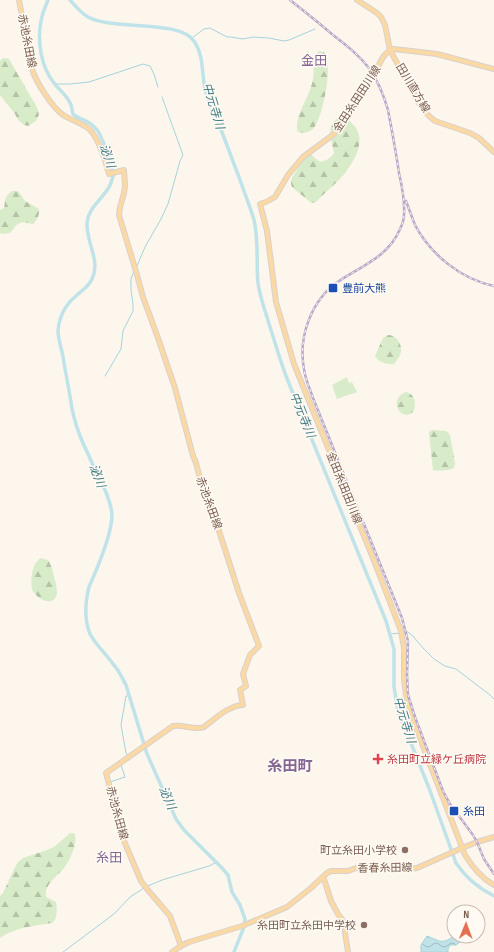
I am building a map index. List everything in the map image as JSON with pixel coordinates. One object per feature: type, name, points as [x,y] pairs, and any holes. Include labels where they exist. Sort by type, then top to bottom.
[{"type":"main road","name":"赤池糸田線","points":[[19,0],[35,79],[58,111],[90,130],[94,135],[103,154],[109,174],[124,170],[125,186],[119,215],[142,297],[175,388],[204,494],[212,509],[239,594],[259,646],[250,655],[243,674],[246,686],[240,690],[243,706],[231,708],[200,729],[173,726],[106,773],[124,841],[141,881],[170,916],[181,946]]},
{"type":"main road","name":"田川直方線","points":[[357,0],[381,16],[385,25],[390,50],[420,105],[428,115],[436,121],[480,138],[494,152]]},
{"type":"main road","points":[[390,50],[394,49],[437,54],[494,69]]},
{"type":"main road","name":"金田糸田田川線","points":[[390,50],[384,56],[373,76],[334,134],[303,157],[288,176],[275,197],[260,204],[267,231],[276,302],[294,364],[401,631],[405,658],[404,679],[409,709],[461,848],[471,865],[478,873],[494,885]]},
{"type":"main road","name":"香春糸田線","points":[[172,952],[189,942],[242,926],[286,907],[327,873],[371,867],[401,870],[417,868],[461,848],[494,837]]},
{"type":"main road","points":[[323,877],[331,901],[345,923],[348,952]]},
{"type":"green space","points":[[319,51],[324,52],[327,58],[328,67],[328,78],[324,103],[317,123],[313,129],[300,133],[298,132],[297,127],[299,115],[312,85],[314,60]]},
{"type":"green space","points":[[3,58],[9,59],[35,103],[39,115],[36,121],[28,126],[24,125],[18,120],[0,95],[0,61]]},
{"type":"green space","points":[[340,117],[348,120],[355,127],[360,140],[359,148],[352,162],[339,180],[316,202],[312,203],[292,187],[291,181],[304,159],[309,154],[319,161],[328,159],[333,155],[334,153],[330,133],[332,124]]},
{"type":"green space","points":[[12,191],[19,192],[25,201],[39,209],[39,215],[33,224],[22,222],[17,224],[8,234],[0,233],[0,210],[4,208],[6,198]]},
{"type":"green space","points":[[388,335],[394,336],[401,346],[401,354],[394,364],[383,363],[375,356],[383,338]]},
{"type":"green space","points":[[347,377],[349,383],[352,382],[357,392],[337,399],[332,385]]},
{"type":"green space","points":[[406,392],[413,397],[415,405],[414,411],[409,414],[401,413],[397,405],[397,400],[400,395]]},
{"type":"green space","points":[[432,430],[446,431],[450,435],[455,463],[454,468],[449,470],[433,470],[429,434]]},
{"type":"green space","points":[[41,558],[48,560],[56,585],[56,598],[49,601],[41,599],[32,589],[32,572],[37,561]]},
{"type":"green space","points":[[70,833],[74,833],[75,845],[69,861],[49,884],[46,892],[46,897],[56,902],[57,913],[54,921],[52,923],[12,931],[0,938],[0,896],[3,893],[17,863],[23,858],[54,847]]},
{"type":"water","points":[[427,936],[438,941],[446,940],[446,944],[457,944],[450,945],[448,952],[421,952],[421,945]]},
{"type":"waterway","name":"泌川","points":[[48,0],[41,18],[40,29],[40,45],[43,62],[54,83],[70,102],[73,114],[87,121],[96,128],[108,154],[113,172],[109,187],[92,209],[87,223],[87,230],[95,265],[92,279],[88,286],[66,306],[60,320],[58,331],[75,422],[82,442],[109,500],[112,515],[107,542],[89,587],[86,605],[87,623],[92,638],[117,669],[126,685],[147,754],[176,819],[184,830],[228,875],[232,892],[240,905],[245,919],[244,927],[234,952]]},
{"type":"waterway","name":"中元寺川","points":[[70,0],[88,17],[113,24],[161,27],[175,30],[186,34],[194,41],[198,48],[202,62],[204,84],[208,99],[239,177],[254,220],[259,289],[281,361],[386,621],[394,649],[394,687],[398,711],[429,788],[456,863],[473,882],[494,896]]},
{"type":"waterway","points":[[192,38],[204,29],[210,28],[227,37],[243,39],[253,37],[269,38],[284,41],[315,29]]},
{"type":"waterway","points":[[55,84],[89,82],[143,64],[150,66],[158,87]]},
{"type":"waterway","points":[[137,266],[145,247],[168,204],[183,155],[162,97]]},
{"type":"waterway","points":[[105,376],[121,349],[123,331],[133,311],[131,279],[134,271]]},
{"type":"waterway","points":[[403,632],[408,632],[412,635],[434,659],[445,666],[456,669],[494,699]]},
{"type":"waterway","points":[[390,634],[400,633]]},
{"type":"waterway","points":[[128,756],[126,753],[121,725],[126,696],[129,696]]},
{"type":"waterway","points":[[110,782],[125,777],[121,765],[130,758]]},
{"type":"waterway","points":[[147,887],[162,880],[209,866],[217,862]]},
{"type":"waterway","points":[[63,952],[115,913],[130,897],[144,888]]},
{"type":"railway","points":[[290,0],[357,54],[375,78],[383,94],[388,110],[404,204],[404,217],[402,224],[389,246],[374,260],[339,281],[329,289],[314,309],[305,332],[303,344],[305,376],[402,618],[408,641],[408,695],[443,791],[450,804],[473,835],[484,859],[494,874]]},
{"type":"railway","points":[[406,201],[415,225],[429,246],[438,256],[459,272],[470,278],[494,286]]},
{"type":"place","name":"豊前大熊","points":[[333,288]]},
{"type":"place","name":"糸田町立緑ケ丘病院","points":[[378,759]]},
{"type":"place","name":"糸田","points":[[454,811]]},
{"type":"place","name":"町立糸田小学校","points":[[405,850]]},
{"type":"place","name":"糸田町立糸田中学校","points":[[364,925]]},
{"type":"district","name":"金田","points":[[314,61]]},
{"type":"district","name":"糸田町","points":[[290,766]]},
{"type":"district","name":"糸田","points":[[109,858]]}]
